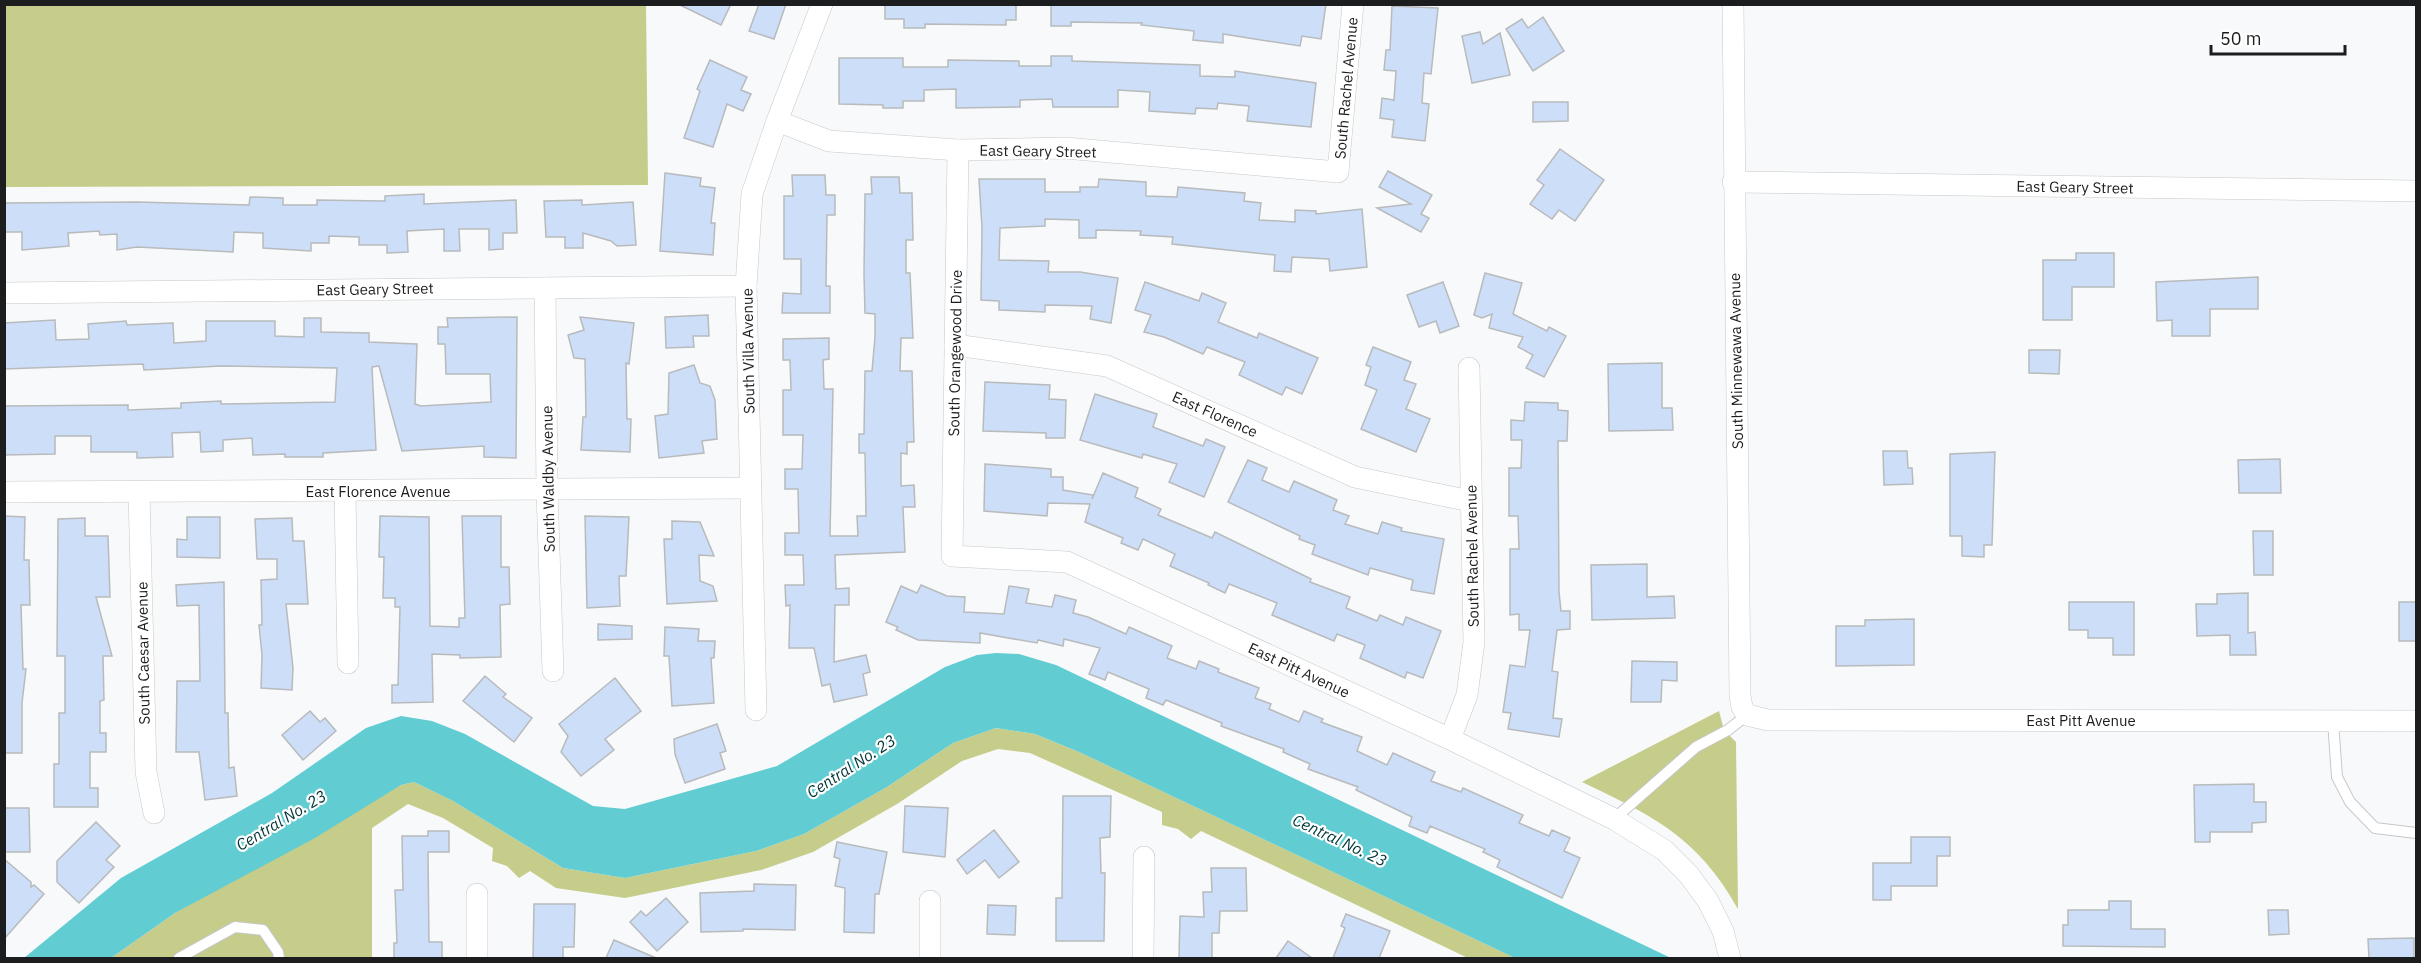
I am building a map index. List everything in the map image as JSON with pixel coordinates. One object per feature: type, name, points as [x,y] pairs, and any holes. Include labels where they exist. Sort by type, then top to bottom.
[{"type":"street","name":"South Villa Avenue","points":[[756,710],[746,286],[752,194],[822,4]]},
{"type":"street","name":"South Rachel Avenue","points":[[1338,172],[1353,4]]},
{"type":"street","name":"South Minnewawa Avenue","points":[[1732,4],[1732,182],[1740,508],[1740,696],[1742,707],[1747,715]]},
{"type":"street","name":"East Geary Street","points":[[777,121],[829,141],[958,150],[1065,148],[1338,172]]},
{"type":"street","name":"South Orangewood Drive","points":[[952,556],[958,150]]},
{"type":"street","name":"East Geary Street","points":[[1732,182],[2416,191]]},
{"type":"street","name":"East Geary Street","points":[[4,293],[746,286]]},
{"type":"street","name":"South Waldby Avenue","points":[[545,288],[547,490],[554,671]]},
{"type":"street","name":"East Florence","points":[[955,345],[1107,366],[1355,477],[1470,501]]},
{"type":"street","name":"South Rachel Avenue","points":[[1450,740],[1467,695],[1474,642],[1469,368]]},
{"type":"street","name":"East Florence Avenue","points":[[4,492],[751,488]]},
{"type":"street","points":[[345,491],[348,663]]},
{"type":"street","name":"South Caesar Avenue","points":[[140,492],[146,772],[154,813]]},
{"type":"street","name":"East Pitt Avenue","points":[[952,556],[1067,562],[1614,819],[1664,850],[1689,875],[1708,901],[1723,931],[1730,958]]},
{"type":"street","name":"East Pitt Avenue","points":[[1747,715],[1768,720],[2416,721]]},
{"type":"street","points":[[1143,958],[1144,857]]},
{"type":"street","points":[[477,894],[477,958]]},
{"type":"street","points":[[930,901],[930,958]]},
{"type":"lane","points":[[1614,819],[1696,747],[1728,730],[1747,715]]},
{"type":"lane","points":[[2332,721],[2337,777],[2350,802],[2375,828],[2416,834]]},
{"type":"lane","points":[[179,958],[234,927],[262,930],[278,952],[279,958]]},
{"type":"green space","points":[[4,5],[646,5],[648,185],[5,187]]},
{"type":"green space","points":[[1719,711],[1724,730],[1736,742],[1738,909],[1723,884],[1707,864],[1672,831],[1631,806],[1582,782]]},
{"type":"green space","points":[[996,728],[1035,734],[1079,752],[1515,958],[1468,958],[1201,831],[1191,839],[1178,829],[1162,825],[1162,812],[1030,753],[998,749],[962,761],[897,804],[813,852],[761,870],[625,898],[556,888],[530,871],[519,878],[507,866],[492,861],[493,848],[443,818],[408,804],[372,828],[372,958],[111,958],[175,913],[401,785],[414,782],[453,801],[563,868],[625,878],[756,851],[804,834],[887,787],[953,743]]},
{"type":"water","name":"Central No. 23","points":[[1019,654],[1056,665],[1671,958],[1515,958],[1079,752],[1035,734],[996,728],[953,743],[887,787],[804,834],[756,851],[625,878],[563,868],[453,801],[414,782],[401,785],[315,838],[175,913],[111,958],[24,958],[121,878],[272,793],[366,728],[401,716],[432,721],[465,734],[593,806],[625,809],[777,766],[945,667],[977,655]]},
{"type":"building","points":[[678,4],[731,4],[721,25]]},
{"type":"building","points":[[759,4],[786,4],[774,39],[749,31]]},
{"type":"building","points":[[885,4],[1016,4],[1016,20],[1006,20],[1006,25],[925,24],[925,28],[904,28],[904,19],[885,19]]},
{"type":"building","points":[[1051,4],[1326,4],[1321,39],[1302,36],[1300,46],[1223,34],[1223,43],[1193,40],[1194,31],[1141,25],[1142,23],[1071,22],[1071,26],[1051,26]]},
{"type":"building","points":[[1392,6],[1438,8],[1431,74],[1424,73],[1422,103],[1429,104],[1425,141],[1392,137],[1394,120],[1380,118],[1382,98],[1394,100],[1396,71],[1384,70],[1386,50],[1390,50]]},
{"type":"building","points":[[1543,17],[1564,51],[1533,71],[1506,29],[1522,19],[1528,28]]},
{"type":"building","points":[[1480,32],[1483,44],[1500,33],[1510,75],[1472,83],[1462,36]]},
{"type":"building","points":[[1051,56],[1072,56],[1072,61],[1200,65],[1200,76],[1235,77],[1235,71],[1316,83],[1311,127],[1247,121],[1249,106],[1218,103],[1217,109],[1196,108],[1195,114],[1149,111],[1150,92],[1118,90],[1118,107],[1053,107],[1052,99],[1020,100],[1020,107],[956,108],[956,89],[924,90],[924,101],[903,101],[903,108],[839,104],[839,58],[903,58],[903,67],[948,67],[948,60],[1019,61],[1019,66],[1051,66]]},
{"type":"building","points":[[710,60],[747,77],[741,90],[751,94],[743,111],[727,104],[713,147],[684,138],[700,91],[697,89]]},
{"type":"building","points":[[1533,102],[1568,102],[1568,121],[1533,122]]},
{"type":"building","points":[[1560,149],[1604,180],[1575,221],[1559,210],[1552,219],[1530,204],[1544,185],[1537,180]]},
{"type":"building","points":[[1388,171],[1432,195],[1421,214],[1429,218],[1421,232],[1377,208],[1411,204],[1379,187]]},
{"type":"building","points":[[665,173],[701,178],[700,186],[715,188],[711,223],[715,223],[713,255],[660,251]]},
{"type":"building","points":[[792,175],[825,175],[826,195],[835,195],[835,215],[827,215],[826,286],[830,286],[830,313],[782,313],[783,293],[801,294],[801,259],[784,259],[784,196],[793,196]]},
{"type":"building","points":[[871,177],[899,177],[900,193],[912,193],[913,240],[906,240],[906,273],[910,273],[913,338],[901,338],[900,371],[912,371],[914,442],[907,442],[907,454],[901,453],[901,486],[914,485],[915,507],[903,507],[905,552],[835,555],[836,589],[849,588],[849,605],[835,605],[834,662],[866,655],[870,672],[863,674],[867,695],[834,702],[830,684],[822,686],[814,648],[789,648],[790,605],[786,606],[785,585],[804,585],[803,555],[785,555],[785,533],[799,533],[798,489],[785,489],[785,469],[802,469],[803,435],[783,435],[783,390],[791,390],[790,360],[783,360],[783,339],[829,338],[829,359],[823,360],[824,389],[833,389],[830,536],[858,536],[857,516],[866,516],[865,453],[859,453],[859,434],[864,434],[865,371],[872,371],[875,337],[875,314],[865,313],[864,274],[865,194],[872,194]]},
{"type":"building","points":[[979,179],[1045,179],[1045,192],[1080,192],[1080,187],[1098,187],[1099,179],[1146,182],[1146,196],[1177,197],[1178,187],[1245,193],[1244,201],[1261,203],[1259,220],[1295,222],[1295,210],[1316,211],[1316,214],[1362,209],[1367,267],[1330,271],[1329,259],[1292,257],[1291,272],[1274,271],[1275,255],[1172,244],[1173,237],[1140,235],[1141,231],[1096,230],[1096,238],[1079,238],[1079,220],[1045,219],[1045,226],[1000,228],[999,260],[1049,261],[1048,272],[1080,272],[1118,278],[1111,323],[1090,319],[1092,306],[1045,305],[1045,312],[999,310],[999,301],[981,300],[982,228]]},
{"type":"building","points":[[424,194],[424,204],[516,200],[517,233],[503,233],[503,249],[489,250],[489,229],[459,229],[460,251],[444,251],[444,229],[407,231],[408,252],[387,253],[387,245],[359,245],[359,237],[329,236],[329,243],[311,243],[311,251],[263,248],[263,233],[234,232],[233,252],[137,247],[117,250],[117,234],[100,235],[99,231],[68,233],[69,246],[22,250],[22,232],[4,232],[4,203],[137,202],[249,205],[250,197],[283,198],[283,205],[317,205],[317,200],[385,201],[385,196]]},
{"type":"building","points":[[582,200],[582,205],[633,202],[636,245],[617,246],[611,241],[583,233],[583,248],[565,248],[565,237],[546,237],[544,201]]},
{"type":"building","points":[[2076,253],[2114,253],[2114,287],[2072,287],[2072,320],[2043,320],[2043,260],[2076,260]]},
{"type":"building","points":[[1485,273],[1522,283],[1513,314],[1547,331],[1549,327],[1566,336],[1544,377],[1526,368],[1533,355],[1518,347],[1523,337],[1489,328],[1492,314],[1482,318],[1474,315]]},
{"type":"building","points":[[2258,277],[2258,309],[2210,309],[2210,336],[2172,336],[2172,320],[2157,321],[2156,282]]},
{"type":"building","points":[[1145,282],[1199,301],[1202,293],[1226,303],[1218,322],[1257,338],[1259,333],[1318,358],[1302,394],[1286,387],[1282,395],[1239,375],[1245,362],[1207,347],[1203,354],[1164,337],[1144,332],[1151,315],[1135,310]]},
{"type":"building","points":[[1443,282],[1459,326],[1440,333],[1436,321],[1419,327],[1407,295]]},
{"type":"building","points":[[708,315],[709,336],[693,336],[694,347],[666,348],[665,317]]},
{"type":"building","points":[[517,317],[516,458],[484,457],[484,446],[402,451],[379,366],[372,367],[376,450],[323,453],[323,457],[285,457],[285,454],[253,455],[252,438],[223,440],[223,451],[201,452],[200,432],[172,433],[173,457],[137,458],[137,452],[91,452],[91,436],[55,436],[55,454],[4,455],[4,406],[128,405],[128,410],[181,408],[181,403],[221,401],[221,404],[335,402],[337,368],[221,366],[144,370],[143,364],[4,369],[4,323],[55,320],[56,340],[89,339],[88,324],[126,321],[127,325],[173,323],[174,343],[206,341],[206,321],[275,321],[275,336],[304,337],[304,318],[321,318],[321,332],[369,333],[369,342],[417,344],[415,404],[421,406],[491,402],[490,374],[446,374],[445,344],[438,344],[438,327],[448,327],[447,318]]},
{"type":"building","points":[[580,317],[634,323],[629,364],[626,363],[627,419],[631,419],[630,452],[581,450],[583,417],[586,417],[585,359],[574,358],[568,335],[584,330]]},
{"type":"building","points":[[1373,347],[1411,362],[1404,380],[1416,384],[1406,409],[1430,419],[1416,452],[1361,429],[1377,390],[1365,385],[1371,367],[1366,365]]},
{"type":"building","points":[[2029,350],[2060,350],[2059,374],[2029,373]]},
{"type":"building","points":[[1662,363],[1662,408],[1672,408],[1673,430],[1609,431],[1608,364]]},
{"type":"building","points":[[694,365],[700,383],[710,386],[715,400],[717,439],[702,441],[704,453],[659,458],[655,416],[668,414],[669,373]]},
{"type":"building","points":[[985,382],[1050,385],[1049,399],[1066,400],[1065,438],[1046,438],[1046,433],[983,431]]},
{"type":"building","points":[[1095,394],[1157,414],[1153,427],[1203,446],[1206,439],[1225,447],[1204,497],[1169,482],[1177,464],[1143,454],[1142,458],[1080,440]]},
{"type":"building","points":[[1525,402],[1558,403],[1558,410],[1568,411],[1567,441],[1558,441],[1559,592],[1561,611],[1570,611],[1570,629],[1557,630],[1552,671],[1558,672],[1553,718],[1562,719],[1559,737],[1508,729],[1511,713],[1503,712],[1510,665],[1525,667],[1530,630],[1519,630],[1519,614],[1510,615],[1510,549],[1519,549],[1518,516],[1509,516],[1509,468],[1521,468],[1522,440],[1511,440],[1511,420],[1524,421]]},
{"type":"building","points":[[1883,451],[1907,451],[1908,468],[1912,468],[1913,484],[1884,485]]},
{"type":"building","points":[[1995,452],[1992,545],[1984,545],[1984,557],[1962,556],[1962,536],[1950,536],[1950,454]]},
{"type":"building","points":[[2280,459],[2281,493],[2239,493],[2238,460]]},
{"type":"building","points":[[1248,460],[1267,468],[1262,480],[1289,492],[1294,481],[1337,500],[1333,510],[1349,516],[1345,524],[1378,534],[1382,522],[1402,528],[1401,531],[1444,539],[1434,594],[1411,590],[1413,580],[1370,568],[1368,575],[1312,554],[1315,545],[1228,502]]},
{"type":"building","points":[[985,464],[1051,469],[1051,477],[1063,477],[1063,490],[1093,495],[1092,499],[1103,473],[1138,488],[1135,497],[1161,509],[1158,515],[1212,538],[1215,532],[1311,579],[1310,582],[1350,597],[1346,608],[1377,621],[1380,615],[1403,625],[1406,617],[1441,631],[1423,678],[1407,672],[1405,678],[1360,658],[1365,645],[1337,634],[1334,641],[1272,615],[1277,603],[1229,584],[1225,593],[1208,585],[1209,583],[1170,566],[1175,554],[1143,539],[1138,550],[1121,543],[1123,538],[1085,522],[1090,504],[1048,503],[1047,516],[984,511]]},
{"type":"building","points":[[4,516],[25,517],[24,560],[29,560],[30,605],[21,605],[23,669],[26,669],[22,703],[22,753],[4,753]]},
{"type":"building","points":[[380,516],[429,517],[430,626],[459,627],[459,618],[465,618],[462,516],[501,516],[501,567],[509,567],[510,604],[500,605],[501,657],[460,658],[460,655],[432,654],[433,702],[392,703],[392,685],[398,685],[400,607],[395,607],[395,598],[383,598],[384,557],[379,557]]},
{"type":"building","points":[[585,516],[629,517],[626,576],[619,576],[620,606],[587,608]]},
{"type":"building","points":[[187,517],[220,517],[220,558],[177,557],[177,539],[187,540]]},
{"type":"building","points":[[85,518],[85,536],[108,536],[110,597],[96,597],[112,656],[103,656],[104,700],[100,701],[100,733],[106,733],[106,752],[90,752],[90,788],[98,788],[98,807],[54,807],[54,764],[59,764],[59,713],[65,713],[65,656],[57,656],[58,519]]},
{"type":"building","points":[[292,518],[293,541],[304,541],[308,604],[286,604],[293,668],[292,690],[261,688],[262,655],[259,625],[262,625],[261,580],[277,579],[277,559],[257,559],[255,519]]},
{"type":"building","points":[[672,521],[700,522],[714,556],[699,555],[700,581],[713,586],[717,601],[667,604],[664,539],[672,539]]},
{"type":"building","points":[[2253,531],[2273,531],[2273,575],[2254,575]]},
{"type":"building","points":[[1647,564],[1647,597],[1674,596],[1675,618],[1592,620],[1591,565]]},
{"type":"building","points":[[224,582],[225,713],[228,713],[229,768],[234,767],[237,796],[205,800],[199,752],[176,752],[177,681],[200,681],[199,605],[177,606],[176,585]]},
{"type":"building","points":[[921,585],[947,596],[965,597],[964,612],[1004,614],[1009,586],[1029,589],[1026,603],[1052,607],[1055,595],[1076,600],[1073,613],[1088,617],[1126,634],[1129,627],[1172,646],[1167,658],[1196,669],[1199,661],[1219,669],[1218,672],[1259,688],[1255,698],[1271,704],[1269,709],[1299,722],[1304,711],[1323,719],[1321,722],[1362,737],[1357,751],[1387,765],[1393,753],[1435,772],[1431,781],[1461,792],[1463,788],[1523,815],[1519,823],[1549,836],[1552,830],[1570,838],[1564,851],[1580,858],[1562,898],[1497,867],[1500,860],[1483,852],[1485,849],[1430,826],[1427,833],[1409,826],[1412,817],[1356,790],[1358,787],[1308,769],[1310,764],[1283,752],[1284,749],[1221,726],[1222,723],[1166,700],[1163,705],[1146,698],[1149,689],[1108,672],[1105,680],[1089,674],[1100,648],[1064,639],[1063,646],[1038,640],[1037,643],[980,633],[980,643],[918,640],[896,630],[898,627],[886,622],[901,586],[917,593]]},
{"type":"building","points":[[2248,593],[2248,633],[2255,632],[2256,655],[2230,655],[2230,635],[2197,636],[2196,604],[2217,604],[2217,594]]},
{"type":"building","points":[[2069,602],[2134,602],[2134,655],[2113,655],[2113,638],[2088,638],[2088,630],[2069,630]]},
{"type":"building","points":[[2399,602],[2416,602],[2416,641],[2399,641]]},
{"type":"building","points":[[1914,619],[1914,665],[1836,666],[1836,626],[1865,626],[1865,620]]},
{"type":"building","points":[[598,624],[632,626],[632,639],[598,640]]},
{"type":"building","points":[[665,627],[699,629],[698,641],[715,641],[714,658],[711,658],[714,703],[672,706],[669,656],[664,656]]},
{"type":"building","points":[[1632,661],[1677,662],[1677,681],[1662,680],[1661,702],[1631,702]]},
{"type":"building","points":[[485,676],[506,694],[503,697],[532,718],[514,742],[463,701]]},
{"type":"building","points":[[615,678],[641,711],[605,739],[614,750],[581,776],[561,752],[568,736],[559,724]]},
{"type":"building","points":[[310,711],[320,722],[325,718],[336,731],[303,760],[282,735]]},
{"type":"building","points":[[717,724],[726,751],[720,753],[725,769],[685,783],[675,754],[674,739]]},
{"type":"building","points":[[2254,784],[2254,802],[2266,802],[2266,822],[2252,823],[2252,832],[2210,832],[2210,842],[2195,842],[2194,785]]},
{"type":"building","points":[[1063,796],[1111,796],[1110,837],[1100,838],[1101,873],[1105,873],[1104,941],[1056,941],[1056,898],[1062,898]]},
{"type":"building","points":[[905,806],[948,808],[945,857],[903,852]]},
{"type":"building","points":[[4,808],[29,808],[30,852],[4,852]]},
{"type":"building","points":[[96,822],[120,846],[106,860],[114,867],[79,903],[57,882],[57,861]]},
{"type":"building","points":[[994,830],[1019,862],[999,878],[985,860],[967,874],[957,860]]},
{"type":"building","points":[[428,831],[449,831],[449,852],[428,852],[429,942],[442,942],[442,958],[394,958],[394,943],[397,943],[395,890],[403,890],[402,836],[428,836]]},
{"type":"building","points":[[1911,837],[1950,837],[1950,856],[1937,856],[1937,886],[1891,886],[1891,900],[1873,900],[1873,863],[1911,863]]},
{"type":"building","points":[[837,842],[887,852],[879,894],[875,894],[874,933],[844,932],[845,888],[835,886],[840,859],[834,857]]},
{"type":"building","points":[[4,859],[31,882],[31,887],[34,885],[44,894],[4,939]]},
{"type":"building","points":[[1211,868],[1246,868],[1247,911],[1220,911],[1219,933],[1212,933],[1212,958],[1179,958],[1180,916],[1204,917],[1203,892],[1212,892]]},
{"type":"building","points":[[754,884],[796,885],[795,930],[743,929],[743,931],[701,932],[700,893],[754,891]]},
{"type":"building","points":[[666,898],[688,922],[657,951],[630,922],[641,911],[646,916]]},
{"type":"building","points":[[2109,901],[2131,901],[2131,929],[2165,929],[2165,947],[2063,946],[2063,925],[2068,925],[2068,910],[2109,910]]},
{"type":"building","points":[[534,904],[575,904],[574,947],[563,947],[563,958],[533,958]]},
{"type":"building","points":[[988,905],[1016,906],[1015,935],[987,934]]},
{"type":"building","points":[[2268,910],[2288,910],[2289,934],[2269,935]]},
{"type":"building","points":[[1346,914],[1390,931],[1379,958],[1333,958],[1345,928],[1341,926]]},
{"type":"building","points":[[2414,938],[2414,958],[2369,958],[2368,939]]},
{"type":"building","points":[[614,940],[656,958],[606,958]]},
{"type":"building","points":[[1288,941],[1312,958],[1276,958]]}]
